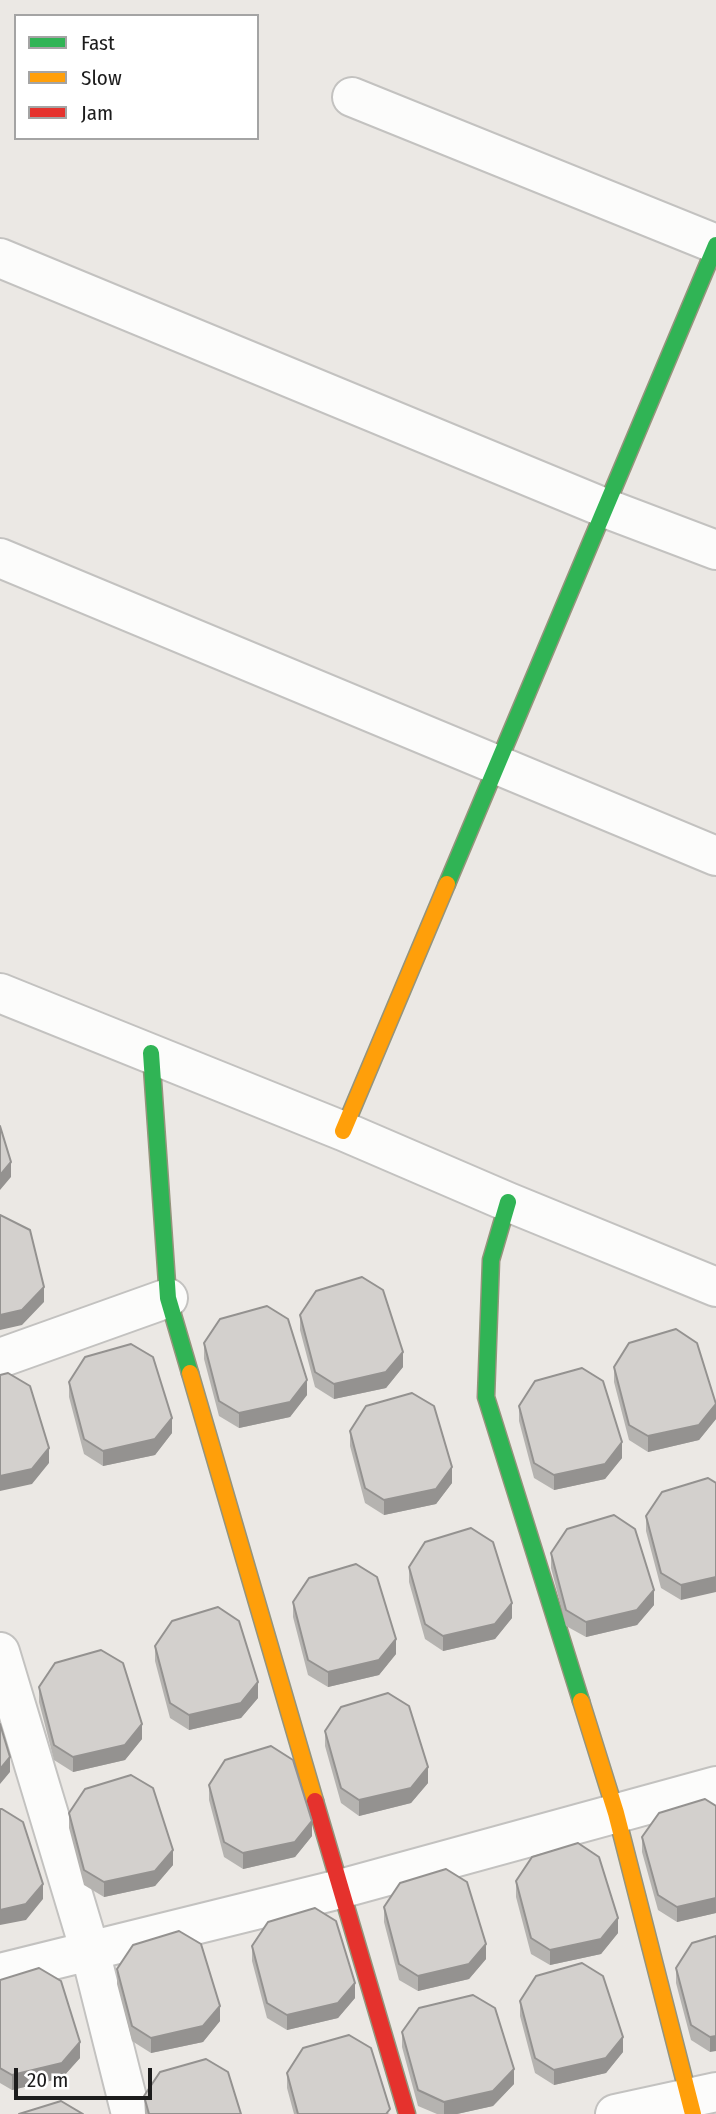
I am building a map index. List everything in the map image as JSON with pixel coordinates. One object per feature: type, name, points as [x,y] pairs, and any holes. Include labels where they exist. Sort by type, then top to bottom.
[{"type":"street","points":[[344,1131],[716,244],[352,97]]},
{"type":"street","points":[[0,258],[605,508],[716,550]]},
{"type":"street","points":[[0,558],[716,856]]},
{"type":"street","points":[[0,993],[344,1131],[716,1287]]},
{"type":"street","points":[[151,1053],[168,1298],[407,2114]]},
{"type":"street","points":[[508,1202],[491,1260],[486,1397],[616,1813],[700,2101],[615,2114]]},
{"type":"street","points":[[0,1357],[168,1298]]},
{"type":"street","points":[[0,1652],[90,1951],[131,2114]]},
{"type":"street","points":[[0,1973],[340,1889],[716,1786]]},
{"type":"building","points":[[0,1126],[11,1162],[0,1175]]},
{"type":"building","points":[[0,1215],[30,1230],[44,1287],[22,1310],[0,1315]]},
{"type":"building","points":[[362,1277],[383,1290],[403,1352],[386,1372],[334,1384],[315,1372],[300,1315],[316,1291]]},
{"type":"building","points":[[267,1306],[288,1319],[307,1380],[290,1402],[239,1413],[219,1401],[204,1343],[220,1319]]},
{"type":"building","points":[[676,1329],[697,1343],[716,1404],[699,1425],[648,1436],[629,1425],[614,1367],[629,1343]]},
{"type":"building","points":[[131,1344],[153,1357],[172,1418],[155,1439],[103,1451],[84,1439],[69,1382],[85,1357]]},
{"type":"building","points":[[582,1368],[603,1381],[622,1442],[605,1464],[554,1475],[534,1463],[519,1406],[535,1381]]},
{"type":"building","points":[[8,1373],[30,1386],[49,1448],[32,1469],[0,1476],[0,1375]]},
{"type":"building","points":[[412,1393],[434,1406],[452,1467],[436,1489],[384,1500],[365,1488],[350,1431],[366,1406]]},
{"type":"building","points":[[708,1478],[716,1483],[716,1577],[681,1585],[661,1573],[646,1516],[662,1492]]},
{"type":"building","points":[[614,1515],[635,1529],[654,1590],[637,1610],[586,1622],[566,1610],[551,1553],[567,1529]]},
{"type":"building","points":[[471,1528],[493,1542],[512,1603],[495,1624],[443,1636],[425,1624],[409,1567],[425,1542]]},
{"type":"building","points":[[356,1564],[377,1577],[396,1639],[379,1660],[328,1672],[308,1660],[293,1602],[309,1578]]},
{"type":"building","points":[[218,1607],[239,1621],[258,1682],[241,1703],[189,1715],[170,1703],[155,1646],[172,1621]]},
{"type":"building","points":[[101,1650],[123,1663],[142,1724],[125,1745],[73,1757],[54,1745],[39,1687],[55,1663]]},
{"type":"building","points":[[388,1693],[409,1706],[428,1767],[411,1788],[359,1800],[341,1788],[325,1731],[341,1707]]},
{"type":"building","points":[[0,1724],[10,1757],[0,1769]]},
{"type":"building","points":[[271,1746],[293,1760],[312,1821],[295,1842],[243,1853],[224,1842],[209,1785],[225,1760]]},
{"type":"building","points":[[131,1775],[153,1788],[173,1850],[155,1871],[104,1882],[84,1870],[69,1813],[85,1789]]},
{"type":"building","points":[[705,1799],[716,1806],[716,1898],[677,1907],[658,1895],[642,1837],[659,1813]]},
{"type":"building","points":[[0,1809],[23,1822],[43,1884],[26,1904],[0,1910]]},
{"type":"building","points":[[578,1843],[599,1857],[618,1918],[601,1939],[550,1950],[531,1938],[516,1881],[532,1857]]},
{"type":"building","points":[[446,1869],[467,1882],[486,1944],[469,1964],[418,1976],[399,1964],[384,1907],[400,1883]]},
{"type":"building","points":[[315,1908],[336,1921],[355,1983],[338,2003],[287,2015],[267,2003],[252,1946],[268,1922]]},
{"type":"building","points":[[179,1931],[201,1944],[220,2006],[203,2026],[151,2038],[132,2026],[117,1969],[133,1945]]},
{"type":"building","points":[[716,1936],[716,2036],[710,2037],[691,2025],[676,1968],[692,1943]]},
{"type":"building","points":[[582,1963],[603,1976],[623,2037],[606,2058],[554,2070],[535,2058],[520,2001],[536,1976]]},
{"type":"building","points":[[39,1968],[61,1981],[80,2042],[62,2063],[12,2075],[0,2068],[0,1980]]},
{"type":"building","points":[[473,1995],[495,2008],[514,2069],[493,2091],[444,2102],[418,2090],[402,2032],[419,2008]]},
{"type":"building","points":[[349,2035],[371,2048],[390,2109],[386,2114],[298,2114],[287,2073],[303,2048]]},
{"type":"building","points":[[206,2059],[228,2072],[241,2114],[149,2114],[144,2096],[160,2072]]},
{"type":"building","points":[[61,2101],[83,2114],[19,2114]]},
{"type":"traffic: fast","points":[[447,884],[716,245]]},
{"type":"traffic: fast","points":[[151,1053],[168,1298],[190,1373]]},
{"type":"traffic: fast","points":[[508,1202],[491,1260],[486,1397],[581,1701]]},
{"type":"traffic: slow","points":[[343,1131],[447,884]]},
{"type":"traffic: slow","points":[[190,1373],[315,1801]]},
{"type":"traffic: slow","points":[[581,1701],[616,1813],[693,2114]]},
{"type":"traffic: jam","points":[[315,1801],[407,2114]]}]
